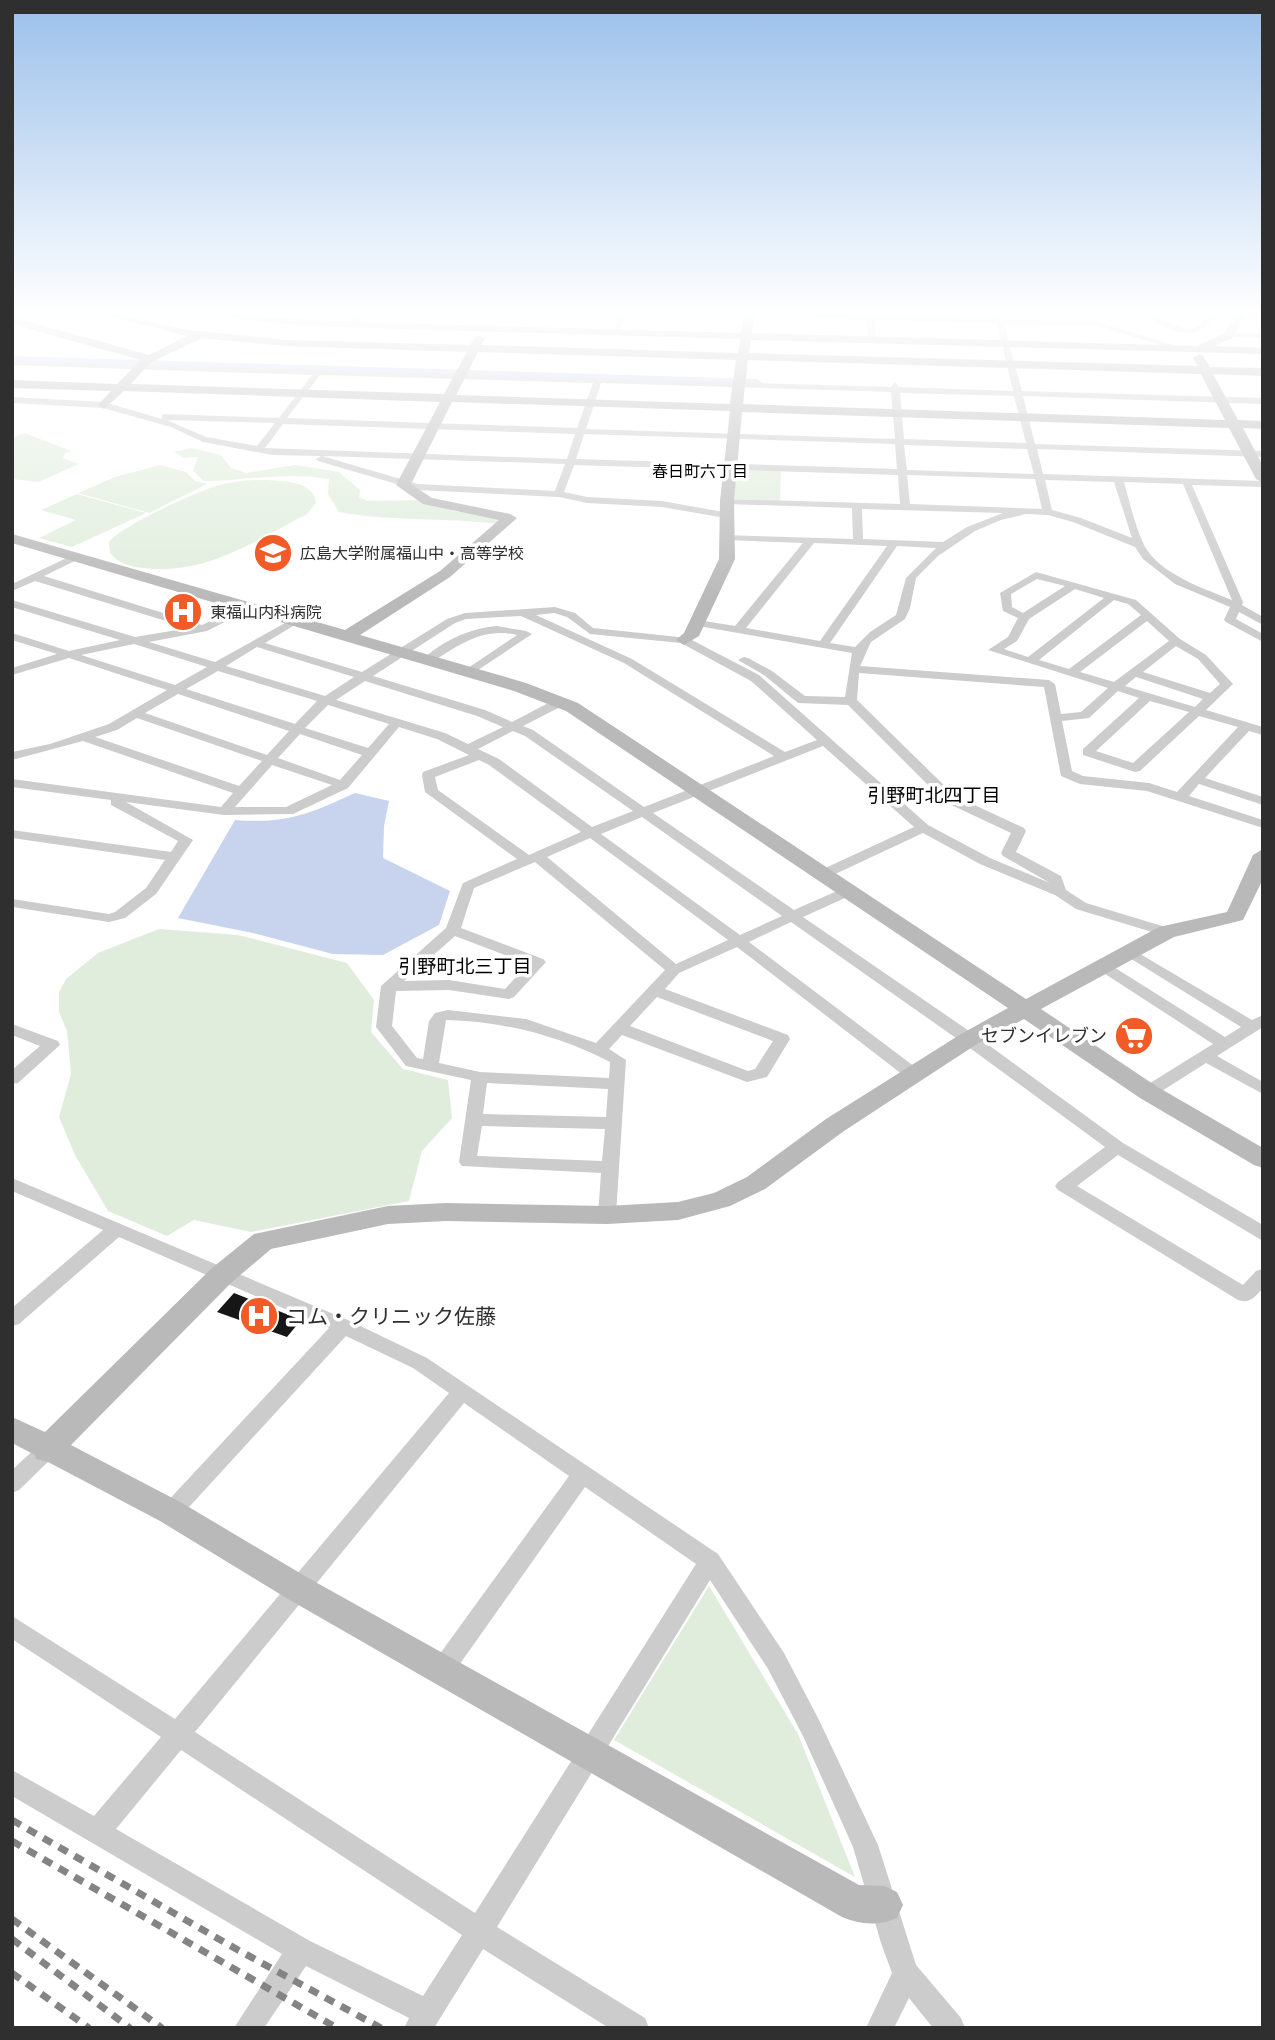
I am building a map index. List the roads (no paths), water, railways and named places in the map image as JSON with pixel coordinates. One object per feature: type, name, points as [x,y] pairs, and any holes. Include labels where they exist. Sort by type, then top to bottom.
[{"type":"street","points":[[119,409],[182,428],[203,439],[329,461],[403,485],[726,508],[857,506],[1048,512],[1077,520],[1139,545]]},
{"type":"street","points":[[259,450],[290,409]]},
{"type":"street","points":[[403,485],[442,409]]},
{"type":"street","points":[[559,495],[588,409]]},
{"type":"street","points":[[691,633],[727,559],[726,508],[736,409]]},
{"type":"street","points":[[795,409],[1263,425]]},
{"type":"street","points":[[898,409],[905,507]]},
{"type":"street","points":[[1021,409],[1048,512]]},
{"type":"street","points":[[272,452],[1263,482],[1225,409]]},
{"type":"street","points":[[153,419],[1263,454]]},
{"type":"street","points":[[1118,479],[1139,545],[1147,557],[1179,582],[1236,606],[1263,622]]},
{"type":"street","points":[[1186,481],[1238,602],[1230,620],[1263,639]]},
{"type":"street","points":[[346,636],[445,574],[510,518],[428,501],[403,485]]},
{"type":"street","points":[[857,506],[858,541]]},
{"type":"street","points":[[851,701],[858,651],[863,641],[900,617],[908,599],[910,580],[942,545],[985,523],[1027,511]]},
{"type":"street","points":[[727,537],[942,545]]},
{"type":"street","points":[[12,538],[469,672],[561,702],[598,722],[826,873],[1148,1091],[1263,1159]]},
{"type":"street","points":[[738,630],[811,540]]},
{"type":"street","points":[[823,645],[894,544]]},
{"type":"street","points":[[12,588],[75,557]]},
{"type":"street","points":[[1024,618],[1007,609],[1005,593],[1036,575],[1132,602],[1176,641],[1202,657],[1227,684],[1135,768],[1087,752],[1147,697]]},
{"type":"street","points":[[35,577],[203,629]]},
{"type":"street","points":[[1073,586],[1024,618],[1013,639],[994,650],[1263,731]]},
{"type":"street","points":[[1030,661],[1112,597]]},
{"type":"street","points":[[12,603],[397,722],[475,752],[494,762],[738,941],[913,1074]]},
{"type":"street","points":[[13,672],[87,649],[203,629],[246,607]]},
{"type":"street","points":[[223,811],[325,701],[457,618],[555,610],[571,615],[590,631],[691,633],[738,630],[858,651]]},
{"type":"street","points":[[520,611],[628,661],[783,756]]},
{"type":"street","points":[[1071,673],[1147,616]]},
{"type":"street","points":[[12,756],[113,727],[295,621]]},
{"type":"street","points":[[428,660],[470,633],[507,628],[526,634],[469,672]]},
{"type":"street","points":[[691,633],[768,673],[802,700],[851,701],[950,799],[1019,831],[1008,853],[1056,879],[1060,892]]},
{"type":"street","points":[[691,633],[755,678],[923,828],[985,861],[1060,892],[1081,906],[1167,932]]},
{"type":"street","points":[[12,636],[370,753]]},
{"type":"street","points":[[1056,718],[1085,715],[1116,687],[1176,641]]},
{"type":"street","points":[[255,643],[481,713],[515,726],[545,743],[970,1039],[1117,1147],[1263,1234]]},
{"type":"street","points":[[855,669],[1049,684],[1066,773],[1080,780],[1149,787],[1263,824]]},
{"type":"street","points":[[1134,673],[1212,698]]},
{"type":"street","points":[[561,702],[515,726],[475,752],[428,775],[432,792],[532,858],[674,970]]},
{"type":"street","points":[[136,714],[343,786]]},
{"type":"street","points":[[12,782],[223,811],[288,811],[343,786],[397,722]]},
{"type":"street","points":[[1180,797],[1247,726]]},
{"type":"street","points":[[83,737],[241,791]]},
{"type":"street","points":[[12,741],[30,752]]},
{"type":"street","points":[[616,1084],[480,1077],[412,1062],[384,1027],[389,986],[453,930],[468,886],[590,834],[824,741]]},
{"type":"street","points":[[1196,779],[1263,801]]},
{"type":"street","points":[[12,903],[109,918],[120,915],[151,891],[186,841],[182,836],[108,797]]},
{"type":"street","points":[[826,873],[923,828]]},
{"type":"street","points":[[12,834],[173,857]]},
{"type":"street","points":[[12,1484],[222,1275],[263,1241],[388,1215],[446,1212],[607,1215],[678,1211],[721,1200],[756,1183],[835,1125],[970,1039],[1167,932],[1236,916],[1260,866]]},
{"type":"street","points":[[599,1050],[674,970],[851,890]]},
{"type":"street","points":[[389,986],[449,985],[509,994],[538,962],[453,930]]},
{"type":"street","points":[[1130,952],[1258,1024],[1148,1091]]},
{"type":"street","points":[[1104,967],[1225,1044]]},
{"type":"street","points":[[620,1028],[747,1077],[761,1073],[782,1039],[656,990]]},
{"type":"street","points":[[430,1065],[437,1021],[441,1016],[448,1015],[526,1024],[599,1050],[618,1060],[607,1215]]},
{"type":"street","points":[[12,1029],[52,1045],[12,1079]]},
{"type":"street","points":[[1205,1056],[1263,1089]]},
{"type":"street","points":[[480,1077],[468,1162],[610,1167]]},
{"type":"street","points":[[474,1120],[613,1123]]},
{"type":"street","points":[[1117,1147],[1064,1186],[1245,1295],[1263,1276]]},
{"type":"street","points":[[12,1184],[343,1326],[420,1363],[710,1560],[776,1661],[811,1728],[865,1845],[906,1973],[951,2028]]},
{"type":"street","points":[[12,1319],[115,1230]]},
{"type":"street","points":[[171,1512],[343,1326]]},
{"type":"street","points":[[97,1831],[462,1391]]},
{"type":"street","points":[[12,1429],[47,1450],[171,1512],[299,1589],[855,1904],[884,1905]]},
{"type":"street","points":[[442,1670],[583,1473]]},
{"type":"street","points":[[12,1782],[423,2020],[710,1560]]},
{"type":"street","points":[[12,1626],[479,1931],[635,2028]]},
{"type":"street","points":[[254,2025],[301,1950]]},
{"type":"street","points":[[880,2028],[906,1973]]},
{"type":"water","points":[[355,793],[389,801],[384,826],[383,858],[450,891],[439,925],[383,955],[333,954],[253,933],[178,918],[235,820],[284,819],[324,807]]},
{"type":"railway","points":[[12,1820],[238,1950],[381,2028]]},
{"type":"railway","points":[[12,1841],[337,2028]]},
{"type":"railway","points":[[12,1919],[162,2028]]},
{"type":"railway","points":[[12,1939],[130,2028]]},
{"type":"railway","points":[[12,1973],[89,2028]]},
{"type":"place","name":"広島大学附属福山中・高等学校","points":[[273,553]]},
{"type":"place","name":"東福山内科病院","points":[[183,612]]},
{"type":"place","name":"セブンイレブン","points":[[1134,1036]]},
{"type":"place","name":"コム・クリニック佐藤","points":[[259,1316]]},
{"type":"district","name":"春日町六丁目","points":[[700,471]]},
{"type":"district","name":"引野町北四丁目","points":[[934,795]]},
{"type":"district","name":"引野町北三丁目","points":[[465,966]]}]
